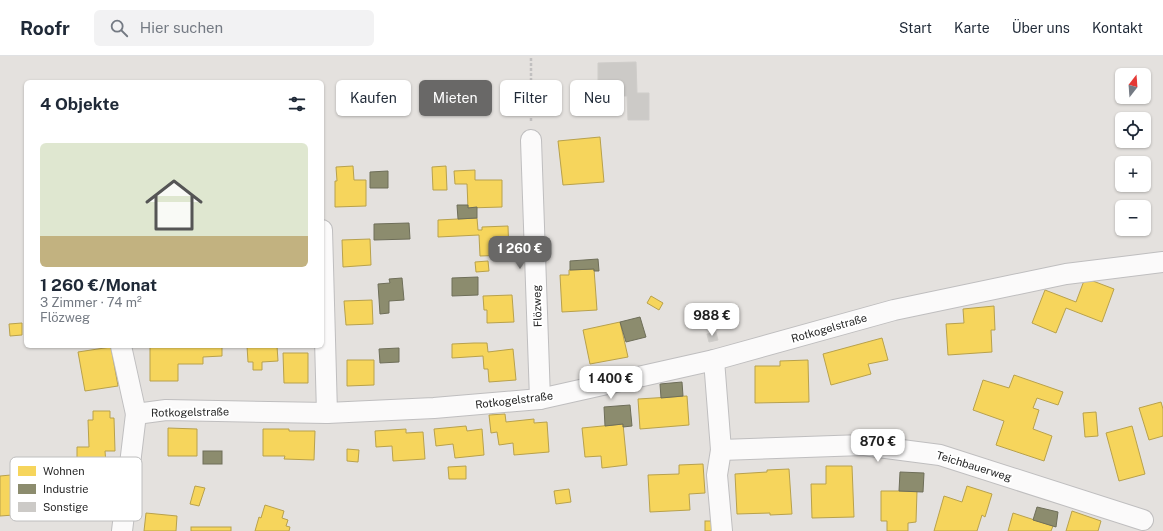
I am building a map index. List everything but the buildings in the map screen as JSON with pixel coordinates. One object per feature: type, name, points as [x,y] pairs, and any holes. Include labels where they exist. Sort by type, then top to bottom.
[{"type":"street","name":"Flözweg","points":[[531,140],[540,399]]},
{"type":"street","name":"Rotkogelstraße","points":[[131,457],[136,414],[166,410],[327,413],[434,408],[540,399],[714,360],[894,310],[1066,274],[1163,262]]},
{"type":"street","points":[[324,303],[327,413]]},
{"type":"street","points":[[121,348],[136,414]]},
{"type":"street","points":[[714,360],[722,450],[717,475],[722,531]]},
{"type":"street","name":"Teichbauerweg","points":[[722,450],[863,445],[940,454],[1143,520]]},
{"type":"street","name":"Rotkogelstraße","points":[[122,531],[123,521]]},
{"type":"path","points":[[531,56],[531,140]]}]
